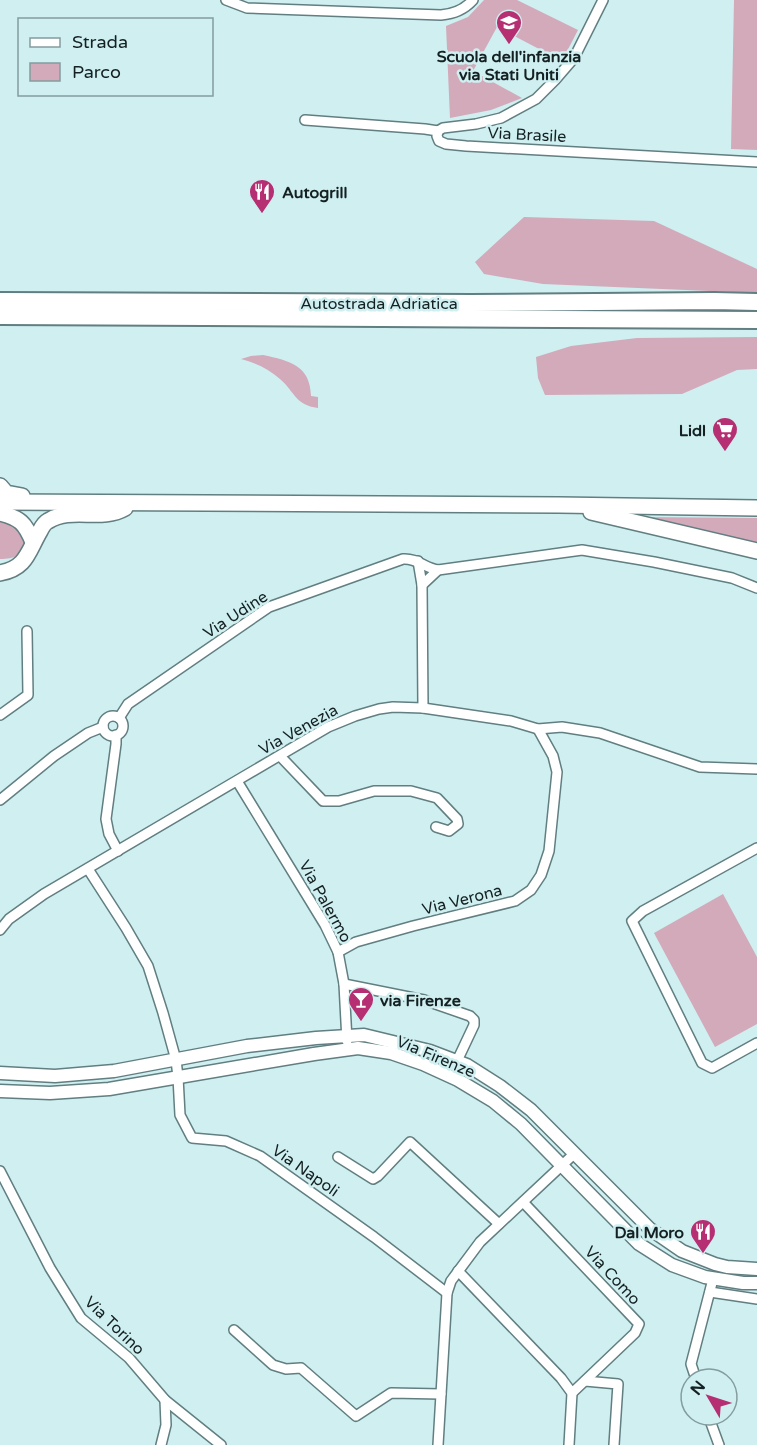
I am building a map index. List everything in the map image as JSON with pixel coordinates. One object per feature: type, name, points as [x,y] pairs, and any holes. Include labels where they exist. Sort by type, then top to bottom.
[{"type":"highway","name":"Autostrada Adriatica","points":[[0,301],[757,302]]},
{"type":"highway","name":"Autostrada Adriatica","points":[[0,316],[757,320]]},
{"type":"highway","points":[[0,486],[6,493],[21,496],[50,496],[66,503]]},
{"type":"highway","points":[[0,502],[757,508]]},
{"type":"highway","points":[[0,573],[16,568],[25,560],[45,522],[70,514],[117,512],[133,503]]},
{"type":"highway","points":[[559,505],[757,551]]},
{"type":"highway","points":[[0,513],[21,520],[33,542]]},
{"type":"street","points":[[226,0],[247,8],[441,15],[454,14],[464,9],[473,0]]},
{"type":"street","points":[[438,131],[443,128],[501,118],[536,99],[574,58],[603,0]]},
{"type":"street","name":"Via Brasile","points":[[305,120],[438,131],[439,141],[466,146],[757,162]]},
{"type":"street","points":[[418,561],[438,570],[582,550],[732,578],[757,588]]},
{"type":"street","name":"Via Udine","points":[[0,801],[54,756],[88,733],[103,727],[104,721],[109,716],[119,718],[129,704],[269,608],[403,559],[410,558],[418,561]]},
{"type":"street","points":[[418,561],[422,585],[423,708]]},
{"type":"street","points":[[422,585],[438,570]]},
{"type":"street","points":[[0,715],[28,695],[27,631]]},
{"type":"street","name":"Via Venezia","points":[[0,930],[9,919],[30,903],[328,727],[379,709],[423,708],[511,721],[537,729],[562,727],[600,733],[700,767],[757,769]]},
{"type":"street","points":[[118,851],[109,834],[106,819],[116,735],[122,729],[123,723],[119,718]]},
{"type":"street","points":[[103,727],[107,734],[116,735]]},
{"type":"street","name":"Via Verona","points":[[338,952],[356,942],[515,901],[531,890],[541,875],[549,850],[557,772],[554,756],[537,729]]},
{"type":"street","points":[[280,756],[323,801],[339,801],[374,791],[411,791],[437,798],[457,819],[458,824],[449,831],[436,826]]},
{"type":"street","name":"Via Palermo","points":[[237,781],[325,925],[338,952],[344,984],[347,1050]]},
{"type":"street","points":[[757,848],[643,911],[632,921],[702,1063],[712,1068],[757,1042]]},
{"type":"street","points":[[88,869],[148,966],[163,1013],[177,1070]]},
{"type":"street","points":[[344,984],[424,1000],[470,1016],[474,1020],[474,1025],[457,1061]]},
{"type":"street","name":"Via Firenze","points":[[0,1091],[50,1093],[109,1089],[177,1070],[247,1046],[364,1035],[430,1051],[467,1065],[501,1086],[531,1110],[650,1229],[682,1251],[715,1264],[757,1269]]},
{"type":"street","name":"Via Firenze","points":[[0,1073],[55,1076],[114,1071],[177,1070],[358,1048],[391,1053],[458,1080],[493,1101],[521,1124],[639,1244],[672,1265],[713,1279],[757,1283]]},
{"type":"street","name":"Via Napoli","points":[[177,1070],[180,1115],[192,1138],[226,1141],[260,1156],[375,1237],[447,1293]]},
{"type":"street","points":[[338,1157],[373,1179],[410,1142],[499,1224]]},
{"type":"street","points":[[438,1445],[447,1293],[451,1281],[480,1242],[575,1153]]},
{"type":"street","name":"Via Torino","points":[[0,1171],[50,1268],[81,1318],[129,1358],[165,1400],[221,1445]]},
{"type":"street","name":"Via Como","points":[[523,1202],[639,1324],[635,1333],[572,1393]]},
{"type":"street","points":[[458,1271],[561,1377],[572,1393],[569,1445]]},
{"type":"street","points":[[692,1367],[713,1279]]},
{"type":"street","points":[[710,1292],[757,1299]]},
{"type":"street","points":[[234,1330],[273,1365],[286,1369],[301,1368],[356,1416],[391,1393],[441,1394]]},
{"type":"street","points":[[585,1381],[618,1384],[614,1445]]},
{"type":"street","points":[[161,1445],[166,1425],[165,1400]]},
{"type":"street","points":[[713,1427],[720,1445]]},
{"type":"green space","points":[[484,0],[517,0],[578,30],[562,61],[497,27],[473,71],[522,98],[491,110],[450,118],[446,26],[468,17]]},
{"type":"green space","points":[[734,0],[757,0],[757,150],[731,149]]},
{"type":"green space","points":[[524,217],[654,221],[757,269],[757,293],[543,284],[484,274],[475,262]]},
{"type":"green space","points":[[757,337],[757,369],[737,370],[682,394],[545,395],[538,378],[536,357],[571,346],[637,338]]},
{"type":"green space","points":[[263,355],[297,366],[307,377],[311,396],[318,397],[318,408],[300,401],[271,372],[241,359]]},
{"type":"green space","points":[[0,516],[13,520],[26,541],[20,553],[14,557],[0,559]]},
{"type":"green space","points":[[641,517],[757,518],[757,544]]},
{"type":"green space","points":[[723,894],[757,957],[757,1024],[715,1047],[654,933]]},
{"type":"place","name":"Scuola dell'infanzia via Stati Uniti","points":[[509,46]]},
{"type":"place","name":"Autogrill","points":[[262,215]]},
{"type":"place","name":"Lidl","points":[[725,453]]},
{"type":"place","name":"via Firenze","points":[[361,1023]]},
{"type":"place","name":"Dal Moro","points":[[703,1255]]}]
